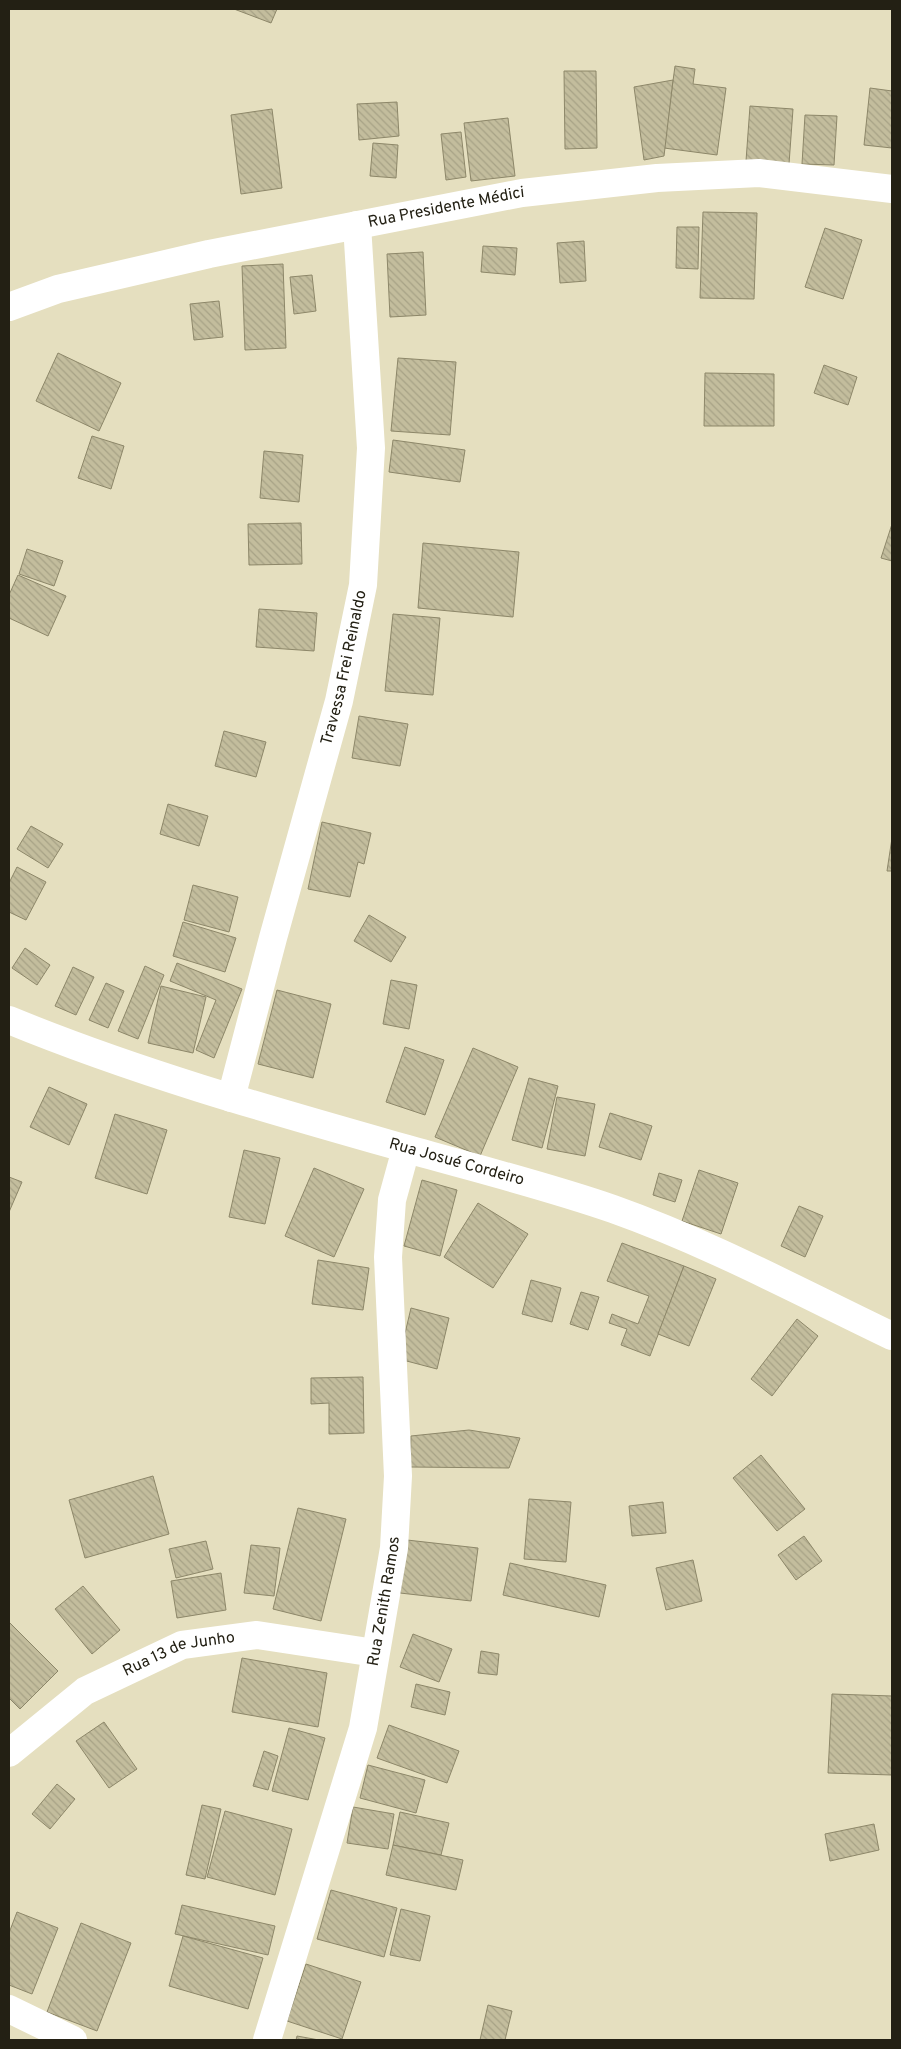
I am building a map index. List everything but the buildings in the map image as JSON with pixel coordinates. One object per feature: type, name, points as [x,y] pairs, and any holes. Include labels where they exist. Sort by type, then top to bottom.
[{"type":"street","name":"Rua Presidente Médici","points":[[9,307],[58,289],[209,254],[522,193],[657,178],[759,173],[892,189]]},
{"type":"street","name":"Travessa Frei Reinaldo","points":[[231,1098],[339,701],[363,585],[371,448],[357,225]]},
{"type":"street","name":"Rua Josué Cordeiro","points":[[9,1020],[79,1048],[231,1098],[542,1187],[614,1210],[717,1251],[892,1336]]},
{"type":"street","name":"Rua Zenith Ramos","points":[[267,2040],[362,1728],[394,1539],[398,1476],[388,1257],[392,1200],[406,1149]]},
{"type":"street","name":"Rua 13 de Junho","points":[[9,1754],[85,1691],[182,1645],[257,1635],[375,1653]]},
{"type":"street","points":[[9,2009],[73,2040]]}]
